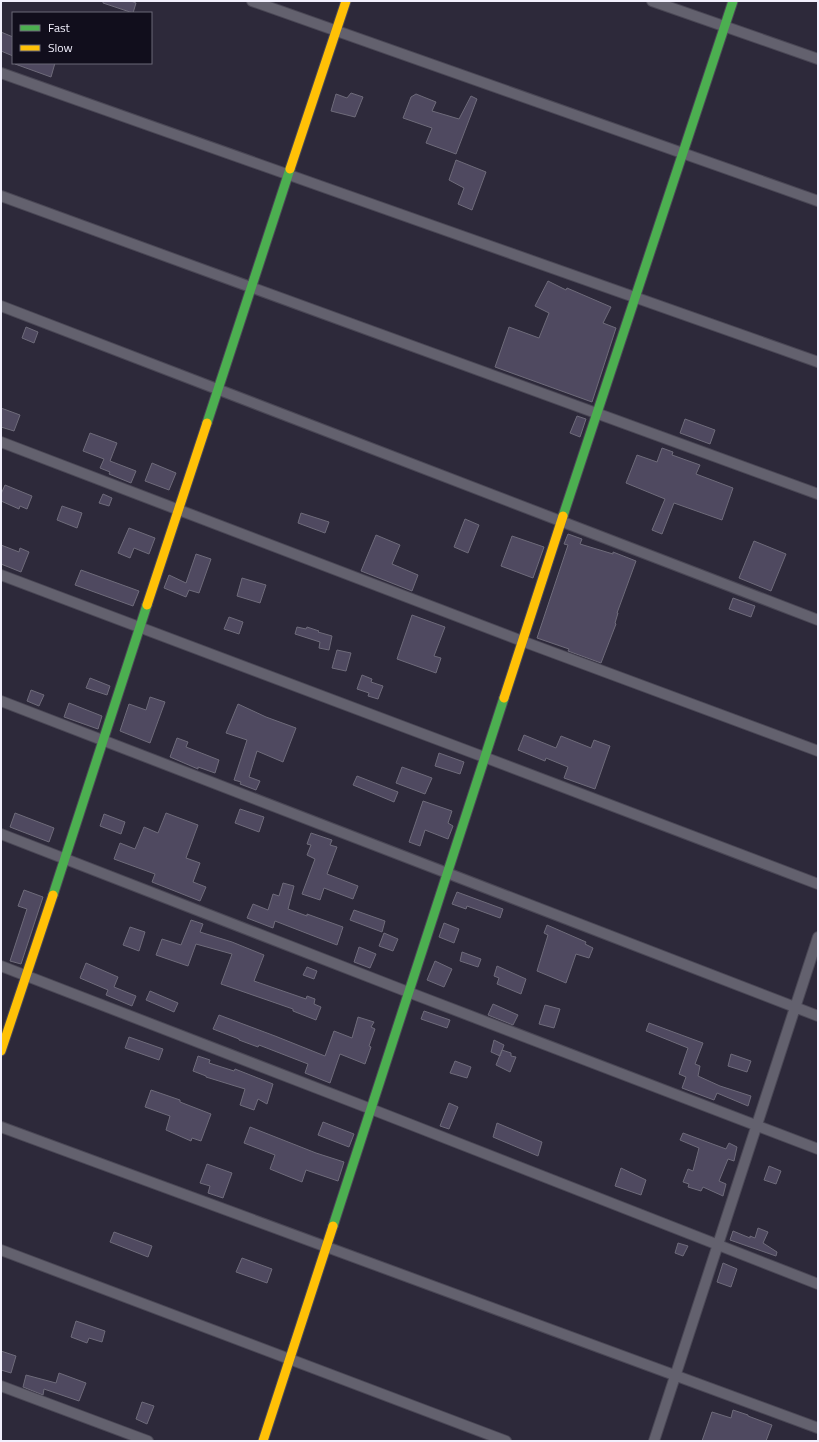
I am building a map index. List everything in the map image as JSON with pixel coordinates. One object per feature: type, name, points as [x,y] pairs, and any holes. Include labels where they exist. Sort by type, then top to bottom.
[{"type":"street","points":[[252,1],[818,201]]},
{"type":"street","points":[[1,1051],[346,1]]},
{"type":"street","points":[[652,1],[818,59]]},
{"type":"street","points":[[263,1441],[484,757],[733,1]]},
{"type":"street","points":[[1,73],[288,176],[818,362]]},
{"type":"street","points":[[1,196],[818,494]]},
{"type":"street","points":[[1,306],[562,523],[818,620]]},
{"type":"street","points":[[1,442],[522,641],[818,751]]},
{"type":"street","points":[[1,575],[818,884]]},
{"type":"street","points":[[1,701],[818,1016]]},
{"type":"street","points":[[1,834],[818,1150]]},
{"type":"street","points":[[654,1441],[818,937]]},
{"type":"street","points":[[1,966],[818,1284]]},
{"type":"street","points":[[1,1127],[818,1428]]},
{"type":"street","points":[[1,1250],[506,1441]]},
{"type":"street","points":[[1,1386],[148,1441]]},
{"type":"building","points":[[103,1],[131,1],[136,3],[133,12],[130,12],[103,3]]},
{"type":"building","points":[[1,32],[12,37],[12,56],[1,51]]},
{"type":"building","points":[[15,64],[55,64],[51,77]]},
{"type":"building","points":[[351,93],[363,97],[355,117],[331,111],[336,94],[347,98]]},
{"type":"building","points":[[416,94],[436,102],[432,111],[459,119],[471,96],[477,99],[456,154],[426,143],[432,128],[403,118],[411,97]]},
{"type":"building","points":[[456,160],[486,172],[472,210],[458,204],[464,188],[449,180]]},
{"type":"building","points":[[548,281],[566,290],[567,288],[611,307],[603,323],[616,328],[592,402],[495,367],[509,327],[539,338],[549,313],[535,306]]},
{"type":"building","points":[[26,327],[38,332],[34,343],[22,338]]},
{"type":"building","points":[[1,408],[20,415],[14,431],[1,427]]},
{"type":"building","points":[[577,416],[586,419],[580,437],[570,433]]},
{"type":"building","points":[[685,419],[715,430],[710,444],[680,433]]},
{"type":"building","points":[[90,433],[117,443],[110,461],[136,471],[131,483],[109,474],[110,472],[100,468],[104,459],[83,451]]},
{"type":"building","points":[[662,448],[673,452],[672,455],[700,465],[696,474],[733,488],[722,520],[674,503],[662,534],[652,530],[665,499],[626,483],[637,455],[657,462]]},
{"type":"building","points":[[152,463],[176,473],[169,490],[145,481]]},
{"type":"building","points":[[5,485],[32,496],[27,509],[20,506],[19,509],[1,501],[1,494]]},
{"type":"building","points":[[103,494],[112,498],[109,506],[99,503]]},
{"type":"building","points":[[62,506],[82,513],[77,528],[57,520]]},
{"type":"building","points":[[301,513],[329,522],[325,533],[298,523]]},
{"type":"building","points":[[465,519],[479,525],[468,553],[454,547]]},
{"type":"building","points":[[129,528],[155,538],[149,554],[134,548],[130,558],[118,553]]},
{"type":"building","points":[[568,534],[582,539],[580,544],[613,554],[613,552],[636,561],[617,613],[616,624],[601,663],[568,651],[569,649],[537,638],[568,545],[564,544]]},
{"type":"building","points":[[376,535],[400,545],[392,564],[418,575],[412,591],[361,571]]},
{"type":"building","points":[[512,536],[544,547],[533,578],[501,566]]},
{"type":"building","points":[[754,541],[786,554],[771,591],[739,578]]},
{"type":"building","points":[[1,545],[19,552],[20,548],[29,552],[21,572],[1,564]]},
{"type":"building","points":[[196,554],[211,559],[199,593],[189,590],[186,597],[164,588],[169,575],[186,583]]},
{"type":"building","points":[[81,570],[139,591],[133,606],[75,585]]},
{"type":"building","points":[[242,578],[266,585],[260,603],[237,596]]},
{"type":"building","points":[[733,598],[755,606],[751,617],[729,609]]},
{"type":"building","points":[[412,615],[445,627],[434,656],[441,658],[436,673],[397,659]]},
{"type":"building","points":[[229,617],[243,622],[239,634],[224,629]]},
{"type":"building","points":[[297,627],[306,629],[307,627],[332,636],[329,650],[319,648],[320,642],[295,634]]},
{"type":"building","points":[[337,650],[351,653],[346,671],[332,668]]},
{"type":"building","points":[[362,675],[372,679],[371,682],[383,686],[378,699],[368,696],[369,693],[357,689]]},
{"type":"building","points":[[90,678],[110,686],[107,695],[86,688]]},
{"type":"building","points":[[31,690],[44,695],[39,706],[27,701]]},
{"type":"building","points":[[150,697],[165,702],[150,743],[120,731],[129,704],[146,710]]},
{"type":"building","points":[[69,703],[102,716],[98,729],[64,717]]},
{"type":"building","points":[[238,704],[266,717],[296,728],[283,762],[257,751],[249,777],[260,781],[256,790],[234,780],[247,740],[226,733]]},
{"type":"building","points":[[524,735],[556,748],[561,736],[591,748],[594,740],[610,746],[595,789],[564,778],[568,767],[546,758],[545,761],[518,750]]},
{"type":"building","points":[[177,738],[188,742],[186,747],[219,760],[215,773],[198,767],[198,769],[170,757]]},
{"type":"building","points":[[439,753],[464,762],[460,774],[435,766]]},
{"type":"building","points":[[402,767],[432,778],[425,794],[396,783]]},
{"type":"building","points":[[357,776],[398,792],[394,802],[353,785]]},
{"type":"building","points":[[423,801],[452,811],[448,823],[453,826],[448,839],[425,830],[420,846],[409,842]]},
{"type":"building","points":[[240,809],[264,817],[259,832],[235,823]]},
{"type":"building","points":[[15,813],[54,828],[49,842],[10,827]]},
{"type":"building","points":[[166,813],[198,825],[186,858],[200,863],[193,882],[206,887],[200,901],[152,882],[155,874],[114,859],[120,843],[135,849],[144,827],[158,833]]},
{"type":"building","points":[[104,814],[125,822],[121,834],[100,826]]},
{"type":"building","points":[[311,833],[332,840],[330,845],[337,847],[327,874],[358,886],[353,899],[324,888],[320,900],[302,894],[315,859],[307,855],[311,845],[307,844]]},
{"type":"building","points":[[283,883],[294,886],[288,909],[343,927],[337,945],[275,921],[273,928],[247,918],[253,904],[268,910],[273,894],[279,896]]},
{"type":"building","points":[[24,890],[43,897],[21,964],[10,961],[27,909],[18,906]]},
{"type":"building","points":[[457,892],[503,909],[500,918],[467,906],[466,909],[452,904]]},
{"type":"building","points":[[354,910],[385,921],[382,932],[350,920]]},
{"type":"building","points":[[191,920],[203,924],[200,932],[232,942],[264,955],[254,981],[306,999],[307,996],[315,999],[314,1004],[321,1007],[316,1020],[293,1011],[293,1009],[221,984],[232,954],[196,944],[188,966],[156,955],[162,939],[181,945]]},
{"type":"building","points":[[444,923],[459,929],[454,943],[439,937]]},
{"type":"building","points":[[547,925],[586,942],[585,944],[593,948],[589,958],[576,954],[566,983],[537,971],[548,935],[544,933]]},
{"type":"building","points":[[130,927],[145,932],[139,951],[123,945]]},
{"type":"building","points":[[384,933],[398,939],[393,951],[379,946]]},
{"type":"building","points":[[359,947],[376,954],[370,968],[354,962]]},
{"type":"building","points":[[462,952],[481,959],[478,967],[460,961]]},
{"type":"building","points":[[435,961],[452,969],[444,987],[427,980]]},
{"type":"building","points":[[86,963],[118,977],[114,987],[136,996],[132,1006],[106,995],[108,990],[80,978]]},
{"type":"building","points":[[497,966],[526,979],[521,994],[497,984],[499,978],[494,976]]},
{"type":"building","points":[[307,967],[317,971],[314,979],[303,975]]},
{"type":"building","points":[[150,991],[178,1003],[174,1012],[146,1000]]},
{"type":"building","points":[[493,1004],[518,1015],[513,1025],[488,1015]]},
{"type":"building","points":[[545,1005],[560,1009],[554,1028],[539,1024]]},
{"type":"building","points":[[424,1011],[450,1020],[447,1028],[421,1019]]},
{"type":"building","points":[[219,1015],[325,1056],[334,1031],[352,1038],[358,1017],[374,1022],[371,1027],[375,1029],[365,1064],[340,1054],[330,1083],[305,1073],[308,1064],[259,1045],[258,1047],[239,1040],[213,1029]]},
{"type":"building","points":[[649,1023],[703,1043],[695,1064],[700,1066],[698,1076],[720,1086],[751,1096],[748,1106],[717,1093],[714,1100],[682,1088],[686,1077],[679,1074],[688,1048],[646,1031]]},
{"type":"building","points":[[129,1037],[163,1049],[159,1060],[125,1048]]},
{"type":"building","points":[[494,1040],[504,1045],[500,1056],[491,1052]]},
{"type":"building","points":[[502,1050],[511,1053],[511,1056],[516,1057],[510,1072],[496,1065]]},
{"type":"building","points":[[731,1054],[751,1061],[747,1072],[728,1066]]},
{"type":"building","points":[[198,1056],[210,1060],[209,1063],[234,1071],[235,1069],[273,1084],[267,1104],[258,1099],[254,1110],[240,1105],[245,1089],[206,1077],[193,1071]]},
{"type":"building","points":[[455,1061],[471,1067],[467,1078],[450,1073]]},
{"type":"building","points":[[151,1090],[180,1100],[180,1102],[211,1114],[201,1141],[192,1138],[191,1141],[166,1130],[170,1116],[145,1107]]},
{"type":"building","points":[[449,1103],[458,1107],[449,1129],[440,1126]]},
{"type":"building","points":[[323,1122],[354,1134],[349,1147],[318,1135]]},
{"type":"building","points":[[497,1123],[542,1142],[538,1156],[493,1137]]},
{"type":"building","points":[[250,1127],[316,1153],[344,1162],[338,1181],[306,1170],[302,1182],[270,1169],[275,1155],[244,1143]]},
{"type":"building","points":[[683,1133],[726,1149],[729,1143],[737,1147],[734,1161],[728,1159],[719,1181],[726,1184],[723,1196],[703,1187],[701,1191],[688,1187],[689,1184],[683,1182],[688,1169],[693,1171],[699,1148],[680,1140]]},
{"type":"building","points":[[207,1164],[232,1173],[223,1198],[208,1193],[210,1186],[200,1183]]},
{"type":"building","points":[[769,1166],[781,1171],[776,1184],[764,1180]]},
{"type":"building","points":[[621,1168],[646,1180],[641,1195],[615,1186]]},
{"type":"building","points":[[758,1228],[768,1232],[763,1243],[777,1252],[776,1256],[730,1240],[733,1231],[750,1238],[750,1236],[755,1238]]},
{"type":"building","points":[[114,1232],[152,1246],[148,1257],[110,1242]]},
{"type":"building","points":[[678,1243],[688,1246],[683,1256],[675,1253]]},
{"type":"building","points":[[242,1258],[272,1269],[267,1283],[236,1272]]},
{"type":"building","points":[[723,1263],[737,1269],[731,1287],[717,1282]]},
{"type":"building","points":[[76,1321],[105,1331],[102,1342],[89,1338],[87,1343],[71,1337]]},
{"type":"building","points":[[1,1351],[16,1356],[11,1373],[1,1370]]},
{"type":"building","points":[[59,1373],[86,1383],[79,1401],[44,1389],[43,1395],[23,1387],[26,1375],[56,1383]]},
{"type":"building","points":[[142,1402],[154,1406],[147,1424],[136,1419]]},
{"type":"building","points":[[733,1410],[772,1425],[766,1441],[702,1441],[712,1412],[731,1418]]},
{"type":"traffic: fast","points":[[563,516],[733,1]]},
{"type":"traffic: fast","points":[[207,423],[290,169]]},
{"type":"traffic: fast","points":[[53,895],[147,605]]},
{"type":"traffic: fast","points":[[333,1226],[504,698]]},
{"type":"traffic: slow","points":[[290,169],[346,1]]},
{"type":"traffic: slow","points":[[147,605],[207,423]]},
{"type":"traffic: slow","points":[[504,698],[563,516]]},
{"type":"traffic: slow","points":[[1,1051],[53,895]]},
{"type":"traffic: slow","points":[[263,1441],[333,1226]]}]
